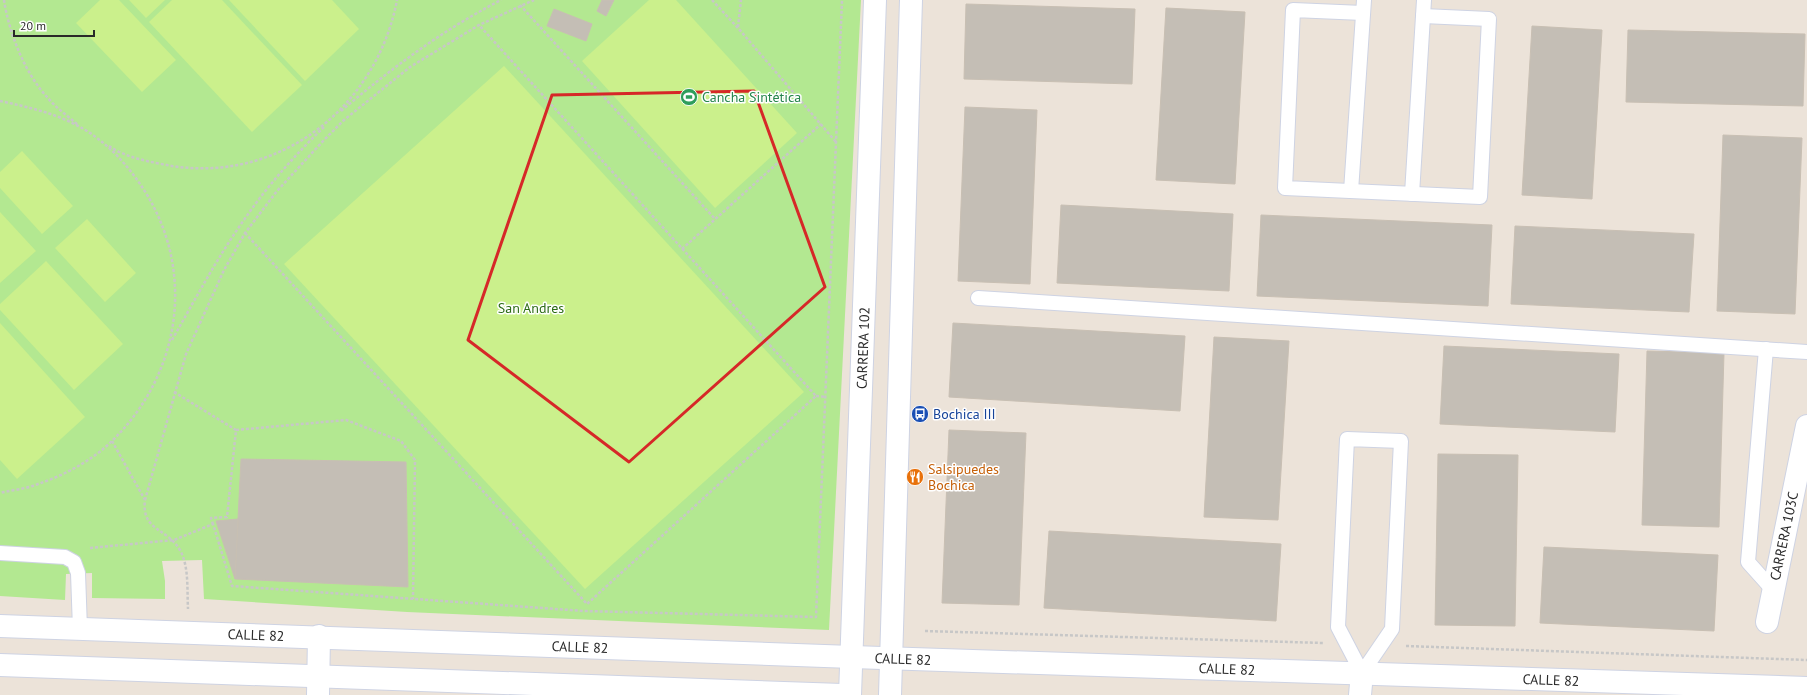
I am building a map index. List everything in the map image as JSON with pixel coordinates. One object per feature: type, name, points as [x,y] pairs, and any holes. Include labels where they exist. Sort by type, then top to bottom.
[{"type":"street","name":"CARRERA 102","points":[[850,695],[875,0]]},
{"type":"street","points":[[890,695],[911,0]]},
{"type":"street","name":"CARRERA 103C","points":[[1767,622],[1807,426]]},
{"type":"street","name":"CALLE 82","points":[[0,626],[319,636],[852,657],[1362,673],[1564,688],[1768,691],[1807,688]]},
{"type":"street","points":[[319,636],[319,686]]},
{"type":"street","points":[[0,665],[319,686],[842,695]]},
{"type":"street","points":[[1360,695],[1362,673]]},
{"type":"lane","points":[[1412,194],[1424,0]]},
{"type":"lane","points":[[1351,191],[1363,7],[1293,10],[1284,188],[1480,197],[1489,19],[1423,16]]},
{"type":"lane","points":[[978,298],[1807,352]]},
{"type":"lane","points":[[1766,350],[1748,562],[1773,590]]},
{"type":"lane","points":[[1347,439],[1401,441],[1392,629],[1362,673],[1338,627],[1347,439]]},
{"type":"lane","points":[[0,553],[65,557],[74,562],[78,573],[80,629]]},
{"type":"path","points":[[4,0],[7,20],[23,61],[47,98],[80,127],[109,148],[134,174],[153,204],[167,236],[175,278],[176,307],[171,342]]},
{"type":"path","points":[[0,492],[38,485],[78,467],[112,441],[138,412],[158,379],[171,342],[215,265],[246,216],[299,151],[357,93],[378,60],[393,24],[397,0]]},
{"type":"path","points":[[0,101],[41,110],[80,127],[112,148],[148,162],[187,168],[225,167],[263,158],[298,143],[330,121],[392,69],[432,40],[471,15],[501,0]]},
{"type":"path","points":[[189,633],[184,560],[174,540],[147,521],[144,510],[145,500],[174,392],[186,354],[224,270],[246,233],[277,191],[344,120],[410,67],[479,25],[520,5],[534,0]]},
{"type":"path","points":[[712,0],[836,142]]},
{"type":"path","points":[[738,28],[741,0]]},
{"type":"path","points":[[236,430],[227,517],[211,518],[232,586],[584,611],[816,617],[842,0]]},
{"type":"path","points":[[520,5],[715,219]]},
{"type":"path","points":[[479,25],[816,396],[826,397]]},
{"type":"path","points":[[682,249],[821,124]]},
{"type":"path","points":[[246,233],[587,604],[816,396]]},
{"type":"path","points":[[174,392],[236,430],[346,420],[402,441],[415,460],[413,599]]},
{"type":"path","points":[[112,441],[145,500]]},
{"type":"path","points":[[74,562],[81,552],[87,548],[174,540],[213,524]]},
{"type":"highlighted area","points":[[754,91],[825,287],[629,462],[468,340],[552,95]]},
{"type":"green space","name":"San Andres","points":[[0,0],[861,0],[829,630],[407,612],[204,599],[202,560],[162,561],[165,581],[165,599],[92,598],[92,573],[66,574],[65,600],[0,596]]},
{"type":"green space","points":[[100,0],[119,0],[176,60],[142,92],[76,23]]},
{"type":"green space","points":[[129,0],[165,0],[146,18]]},
{"type":"green space","points":[[172,0],[222,0],[302,85],[252,132],[149,22]]},
{"type":"green space","points":[[229,0],[332,0],[359,29],[305,81]]},
{"type":"green space","name":"Cancha Sintética","points":[[649,0],[676,0],[797,133],[715,208],[582,61]]},
{"type":"green space","points":[[504,66],[804,392],[585,589],[284,264]]},
{"type":"green space","points":[[22,151],[73,206],[42,234],[0,188],[0,172]]},
{"type":"green space","points":[[0,212],[36,251],[0,283]]},
{"type":"green space","points":[[87,219],[136,273],[105,302],[55,248]]},
{"type":"green space","points":[[46,261],[123,344],[74,390],[0,310],[0,304]]},
{"type":"green space","points":[[0,323],[85,417],[17,479],[0,460]]},
{"type":"building","points":[[602,0],[614,0],[606,16],[597,11]]},
{"type":"building","points":[[966,4],[1135,9],[1132,84],[964,79]]},
{"type":"building","points":[[1166,8],[1245,12],[1235,184],[1156,180]]},
{"type":"building","points":[[554,9],[592,24],[586,41],[547,26]]},
{"type":"building","points":[[1532,26],[1602,30],[1592,199],[1522,195]]},
{"type":"building","points":[[1628,30],[1805,34],[1803,106],[1626,102]]},
{"type":"building","points":[[965,107],[1037,110],[1030,284],[958,281]]},
{"type":"building","points":[[1723,135],[1802,138],[1795,314],[1717,311]]},
{"type":"building","points":[[1061,205],[1233,214],[1229,291],[1057,283]]},
{"type":"building","points":[[1261,215],[1492,225],[1488,306],[1257,296]]},
{"type":"building","points":[[1515,226],[1694,234],[1689,312],[1511,304]]},
{"type":"building","points":[[953,323],[1185,336],[1180,411],[949,397]]},
{"type":"building","points":[[1214,337],[1289,341],[1278,520],[1204,517]]},
{"type":"building","points":[[1444,346],[1619,354],[1615,432],[1440,424]]},
{"type":"building","points":[[1647,351],[1724,353],[1719,527],[1642,525]]},
{"type":"building","points":[[949,430],[1026,433],[1019,605],[942,603]]},
{"type":"building","points":[[1438,454],[1518,455],[1515,626],[1435,625]]},
{"type":"building","points":[[241,459],[406,462],[408,587],[235,579]]},
{"type":"building","points":[[238,519],[235,579],[216,521]]},
{"type":"building","points":[[1049,531],[1281,544],[1276,621],[1044,608]]},
{"type":"building","points":[[1544,547],[1718,555],[1714,631],[1540,623]]},
{"type":"place","name":"Cancha Sintética","points":[[689,97]]},
{"type":"place","name":"Bochica III","points":[[920,414]]},
{"type":"place","name":"Salsipuedes Bochica","points":[[915,477]]}]
